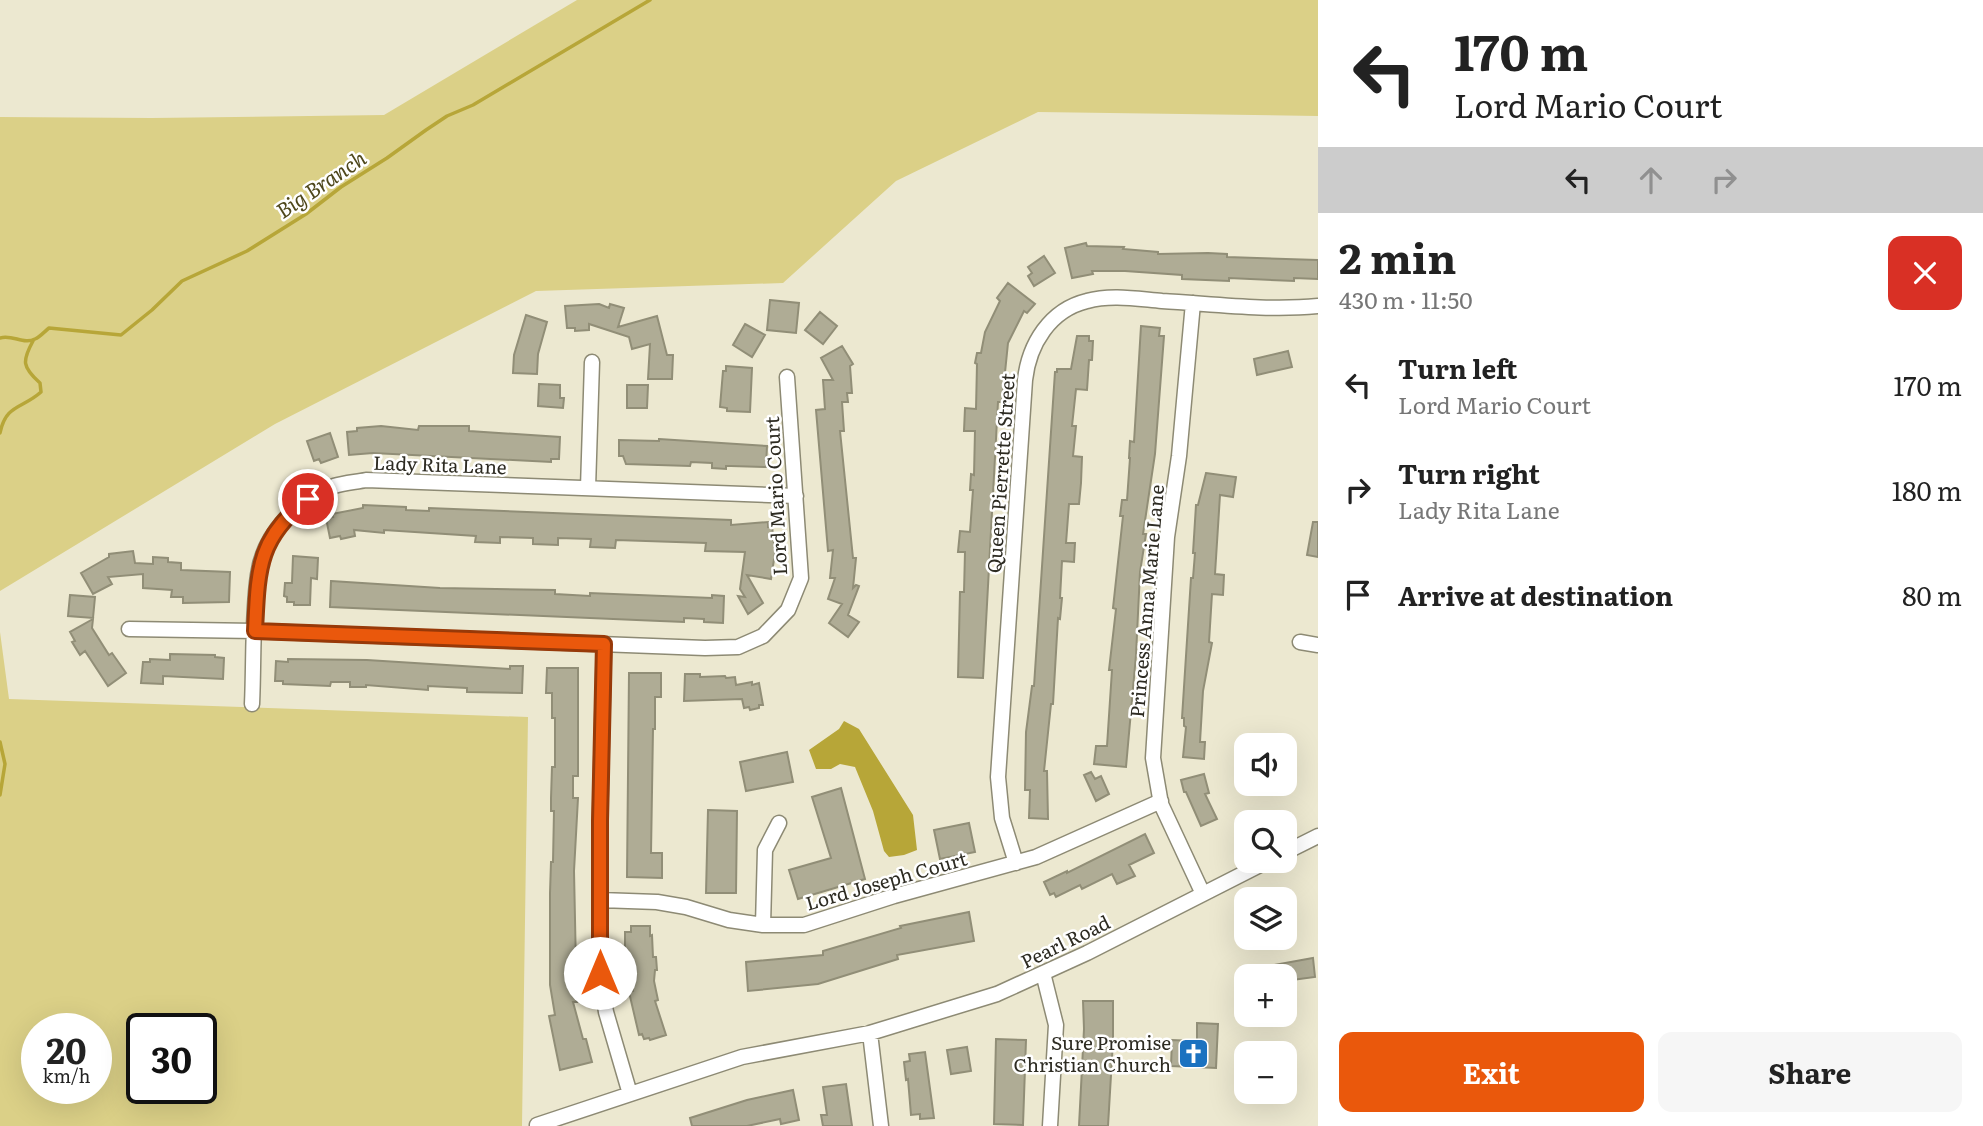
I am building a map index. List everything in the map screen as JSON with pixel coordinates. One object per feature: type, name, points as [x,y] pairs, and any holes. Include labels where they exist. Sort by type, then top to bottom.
[{"type":"street","name":"Queen Pierrette Street","points":[[1016,863],[1003,818],[998,777],[1025,380],[1030,353],[1036,341],[1050,323],[1066,310],[1086,301],[1125,298],[1269,307],[1318,306]]},
{"type":"street","name":"Princess Anna Marie Lane","points":[[1193,303],[1179,456],[1167,537],[1154,772],[1160,801],[1203,894]]},
{"type":"street","points":[[588,488],[592,362]]},
{"type":"street","name":"Lord Mario Court","points":[[129,629],[738,647],[763,636],[788,610],[801,578],[787,377]]},
{"type":"street","name":"Lady Rita Lane","points":[[252,704],[258,573],[271,538],[293,510],[308,499],[335,486],[366,480],[796,496]]},
{"type":"street","points":[[1300,642],[1318,645]]},
{"type":"street","points":[[604,644],[600,973],[606,1012],[630,1094]]},
{"type":"street","name":"Lord Joseph Court","points":[[600,900],[657,902],[686,907],[729,920],[763,925],[804,925],[894,896],[1016,863],[1063,846],[1160,801]]},
{"type":"street","points":[[763,925],[765,850],[779,822]]},
{"type":"street","points":[[1297,846],[1318,836]]},
{"type":"street","name":"Pearl Road","points":[[537,1125],[742,1056],[870,1032],[996,994],[1244,873]]},
{"type":"street","points":[[1043,973],[1056,1025],[1050,1126]]},
{"type":"street","points":[[870,1032],[881,1126]]},
{"type":"shaded area","points":[[577,0],[1318,0],[1318,116],[1038,112],[896,181],[783,283],[536,291],[275,424],[0,591],[0,117],[384,115]]},
{"type":"shaded area","points":[[0,632],[9,699],[528,717],[522,1126],[0,1126]]},
{"type":"shaded area","points":[[844,721],[859,729],[913,815],[917,850],[889,857],[884,851],[873,811],[855,767],[840,764],[831,769],[816,769],[809,750],[839,729]]},
{"type":"building","points":[[1086,243],[1087,246],[1124,247],[1123,249],[1158,254],[1208,253],[1227,254],[1227,257],[1318,260],[1318,279],[1294,278],[1294,281],[1229,278],[1229,281],[1182,279],[1182,275],[1125,271],[1092,271],[1093,274],[1072,278],[1065,248]]},
{"type":"building","points":[[1044,256],[1055,273],[1034,286],[1028,276],[1032,273],[1028,267]]},
{"type":"building","points":[[1008,283],[1035,304],[1027,313],[1024,311],[1008,343],[1002,402],[998,402],[983,678],[958,677],[960,592],[964,592],[965,552],[958,552],[960,531],[970,532],[973,490],[970,490],[971,474],[974,475],[975,431],[964,431],[965,408],[976,409],[977,353],[981,353],[985,332],[1000,301],[997,298]]},
{"type":"building","points":[[770,300],[799,303],[796,333],[767,330]]},
{"type":"building","points":[[599,304],[609,308],[610,304],[624,308],[618,327],[657,316],[667,355],[673,355],[672,379],[648,379],[650,344],[632,349],[629,337],[589,324],[589,330],[575,331],[575,328],[567,328],[565,306]]},
{"type":"building","points":[[820,312],[837,326],[823,344],[805,330]]},
{"type":"building","points":[[526,315],[547,322],[538,354],[537,374],[513,373],[514,355]]},
{"type":"building","points":[[745,324],[765,335],[752,357],[733,345]]},
{"type":"building","points":[[1141,326],[1160,328],[1159,336],[1164,336],[1155,454],[1143,534],[1146,534],[1140,572],[1126,767],[1094,764],[1096,746],[1107,746],[1112,670],[1109,670],[1116,609],[1113,608],[1123,516],[1120,516],[1122,500],[1127,500],[1130,441],[1134,442]]},
{"type":"building","points":[[1077,336],[1089,336],[1089,341],[1093,341],[1087,390],[1076,389],[1072,426],[1076,426],[1073,456],[1082,457],[1079,504],[1069,504],[1066,543],[1075,543],[1074,562],[1062,561],[1062,598],[1060,619],[1058,618],[1053,704],[1044,771],[1047,771],[1048,819],[1029,818],[1030,790],[1025,790],[1026,732],[1034,686],[1055,372],[1057,369],[1071,369]]},
{"type":"building","points":[[842,346],[853,364],[850,366],[852,393],[847,393],[848,402],[842,402],[844,431],[840,431],[853,558],[856,558],[853,588],[859,586],[848,615],[859,622],[848,637],[829,623],[842,604],[828,599],[835,578],[830,578],[833,550],[828,551],[816,410],[825,409],[823,380],[833,380],[821,358]]},
{"type":"building","points":[[1288,351],[1292,367],[1257,375],[1254,359]]},
{"type":"building","points":[[726,366],[752,368],[750,412],[727,411],[727,408],[720,407],[723,371],[726,371]]},
{"type":"building","points":[[539,384],[560,385],[560,398],[564,398],[563,408],[538,406]]},
{"type":"building","points":[[627,385],[648,385],[647,408],[627,408]]},
{"type":"building","points":[[381,426],[418,430],[419,426],[469,426],[469,431],[560,437],[559,459],[551,459],[551,462],[373,453],[349,455],[347,432],[357,431],[357,428]]},
{"type":"building","points":[[330,433],[338,457],[321,463],[319,459],[314,461],[307,441]]},
{"type":"building","points":[[659,439],[767,446],[766,467],[726,466],[726,469],[712,468],[712,463],[691,462],[690,466],[626,464],[623,456],[619,456],[619,440]]},
{"type":"building","points":[[1206,473],[1236,477],[1233,497],[1220,495],[1215,574],[1224,575],[1223,595],[1212,594],[1209,642],[1212,643],[1203,691],[1200,742],[1205,742],[1204,759],[1183,757],[1186,727],[1182,718],[1195,553],[1196,505]]},
{"type":"building","points":[[363,505],[429,511],[429,508],[731,520],[731,525],[768,522],[768,527],[772,526],[775,553],[771,579],[747,575],[763,603],[748,614],[738,596],[745,597],[740,589],[745,552],[705,551],[706,543],[616,540],[615,548],[590,547],[591,539],[558,538],[558,545],[533,544],[533,538],[500,537],[500,543],[475,542],[476,536],[384,530],[384,533],[354,530],[355,536],[330,538],[326,518],[333,517],[332,514],[363,508]]},
{"type":"building","points":[[1313,522],[1318,522],[1318,557],[1307,555]]},
{"type":"building","points":[[133,551],[135,563],[153,564],[153,557],[168,558],[168,562],[181,563],[181,570],[230,572],[229,602],[183,603],[183,597],[171,597],[172,590],[143,588],[143,574],[108,577],[112,584],[93,594],[81,573],[109,557],[109,554]]},
{"type":"building","points":[[293,556],[318,558],[317,579],[311,578],[310,605],[294,605],[294,602],[287,602],[287,597],[284,596],[285,583],[292,583]]},
{"type":"building","points":[[331,581],[440,588],[555,590],[555,594],[590,596],[590,593],[712,598],[712,595],[724,596],[723,623],[684,618],[684,622],[330,607]]},
{"type":"building","points":[[70,595],[95,597],[93,618],[68,616]]},
{"type":"building","points":[[93,619],[92,628],[109,655],[112,653],[126,673],[108,686],[85,651],[80,655],[72,642],[75,641],[70,632]]},
{"type":"building","points":[[170,654],[215,655],[224,658],[223,679],[163,676],[163,684],[141,683],[143,662],[150,662],[150,659],[170,660]]},
{"type":"building","points":[[288,659],[367,660],[510,669],[510,666],[523,666],[522,693],[467,692],[467,688],[428,686],[428,690],[366,685],[350,687],[350,682],[331,682],[330,686],[283,684],[283,681],[275,681],[276,661],[288,662]]},
{"type":"building","points":[[547,668],[578,668],[578,776],[573,776],[573,798],[578,798],[574,871],[576,967],[571,966],[577,1002],[573,1002],[592,1062],[560,1070],[549,1016],[555,1015],[550,985],[550,893],[553,862],[554,811],[551,811],[551,798],[552,767],[555,767],[555,718],[552,718],[552,693],[546,693]]},
{"type":"building","points":[[629,673],[661,673],[661,697],[655,697],[653,729],[651,853],[662,853],[662,878],[627,877]]},
{"type":"building","points":[[685,674],[735,677],[736,685],[759,683],[763,705],[750,710],[749,707],[744,708],[742,699],[684,701]]},
{"type":"building","points":[[787,752],[793,782],[746,791],[740,762]]},
{"type":"building","points":[[1091,772],[1095,779],[1101,776],[1109,794],[1096,801],[1084,775]]},
{"type":"building","points":[[1204,774],[1209,793],[1205,794],[1217,819],[1201,826],[1181,780]]},
{"type":"building","points":[[841,788],[865,879],[798,899],[789,870],[831,858],[812,797]]},
{"type":"building","points":[[708,810],[737,811],[736,893],[706,893]]},
{"type":"building","points":[[969,823],[975,852],[940,859],[934,830]]},
{"type":"building","points":[[1145,834],[1154,853],[1129,865],[1135,876],[1117,884],[1112,874],[1082,889],[1080,885],[1056,897],[1054,893],[1050,895],[1044,882]]},
{"type":"building","points":[[969,912],[974,941],[897,955],[898,959],[818,984],[748,991],[746,962],[823,955],[823,951],[901,928],[900,926]]},
{"type":"building","points":[[631,926],[650,926],[653,957],[656,957],[654,981],[658,1000],[655,1001],[666,1035],[650,1040],[644,1039],[642,1034],[639,1035],[629,992],[633,991],[628,951],[625,951],[625,932],[631,932]]},
{"type":"building","points":[[1313,958],[1315,977],[1297,979],[1297,964],[1280,964]]},
{"type":"building","points":[[1083,1001],[1113,1001],[1108,1126],[1079,1126]]},
{"type":"building","name":"Sure Promise Christian Church","points":[[1197,1023],[1218,1024],[1216,1068],[1171,1066],[1172,1040],[1197,1041]]},
{"type":"building","points":[[996,1039],[1026,1040],[1023,1125],[994,1124]]},
{"type":"building","points":[[967,1047],[971,1071],[951,1074],[947,1050]]},
{"type":"building","points":[[925,1052],[934,1118],[920,1119],[920,1114],[911,1115],[904,1062],[910,1061],[909,1054]]},
{"type":"building","points":[[846,1084],[852,1126],[823,1126],[821,1115],[827,1115],[823,1087]]},
{"type":"building","points":[[793,1090],[799,1120],[781,1124],[780,1119],[747,1126],[692,1126],[690,1118],[747,1100]]},
{"type":"waterway","name":"Big Branch","points":[[0,338],[31,341],[49,328],[121,335],[182,281],[247,251],[306,214],[341,187],[447,116],[473,105],[650,0]]},
{"type":"waterway","points":[[0,433],[6,417],[41,392],[40,383],[26,364],[33,341]]},
{"type":"waterway","points":[[0,742],[5,764],[0,795]]},
{"type":"place","name":"Sure Promise Christian Church","points":[[1194,1053]]},
{"type":"route","points":[[308,499],[293,510],[271,538],[258,573],[255,631],[604,644],[601,716],[600,973]]}]
